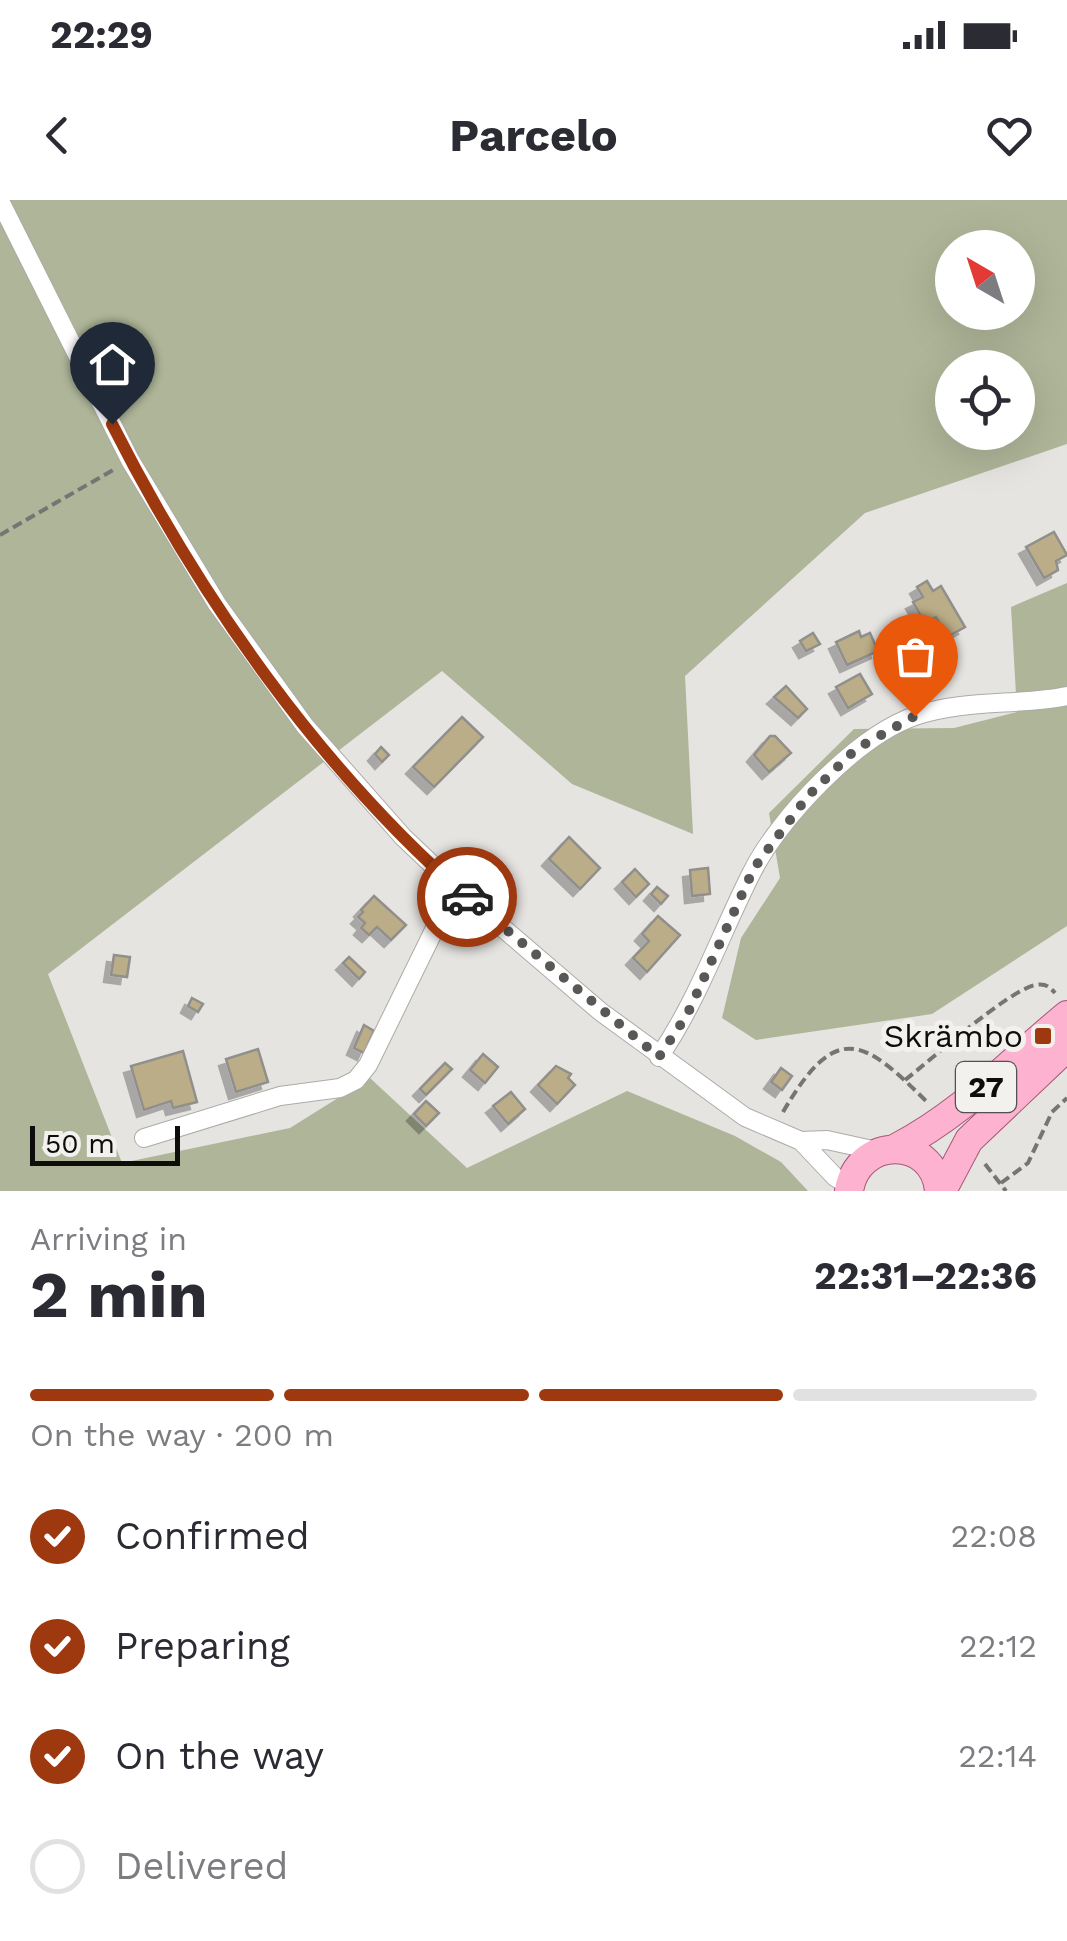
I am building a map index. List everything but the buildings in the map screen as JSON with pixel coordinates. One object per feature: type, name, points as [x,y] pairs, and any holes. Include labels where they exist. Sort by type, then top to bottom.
[{"type":"main road","name":"27","points":[[850,1189],[858,1165],[941,1123],[1064,1010]]},
{"type":"main road","name":"27","points":[[940,1191],[968,1140],[1067,1047]]},
{"type":"main road","name":"27","points":[[887,1149],[919,1155],[928,1162],[940,1191]]},
{"type":"street","points":[[0,202],[130,460],[217,604],[304,726],[404,836],[587,1000],[745,1117],[801,1141],[834,1178],[850,1189]]},
{"type":"street","points":[[659,1057],[687,1015],[754,868],[808,796],[856,749],[915,716],[1002,701],[1067,696]]},
{"type":"street","points":[[144,1138],[280,1096],[318,1093],[356,1080],[368,1066],[444,912],[462,892]]},
{"type":"street","points":[[801,1141],[826,1140],[887,1149]]},
{"type":"path","points":[[0,536],[130,460]]},
{"type":"path","points":[[906,1080],[1030,986],[1048,986],[1064,1010]]},
{"type":"path","points":[[774,1129],[812,1071],[836,1050],[851,1048],[886,1061],[934,1109]]},
{"type":"path","points":[[1001,1182],[1028,1162],[1052,1112],[1067,1098]]},
{"type":"path","points":[[978,1156],[1006,1191]]},
{"type":"green space","points":[[0,200],[1067,200],[1067,444],[865,513],[685,676],[693,834],[572,784],[442,671],[48,974],[122,1163],[290,1128],[370,1078],[467,1168],[627,1091],[735,1136],[781,1162],[808,1191],[0,1191]]},
{"type":"green space","points":[[1067,583],[1067,926],[932,1014],[756,1040],[722,1018],[741,938],[780,878],[769,813],[854,729],[954,728],[1017,712],[1011,607]]},
{"type":"way so far","points":[[467,897],[659,1057],[687,1015],[754,868],[808,796],[856,749],[915,716]]},
{"type":"place","name":"Skrämbo","points":[[1043,1036]]},
{"type":"route","points":[[112,424],[217,604],[304,726],[404,836],[467,897]]}]
